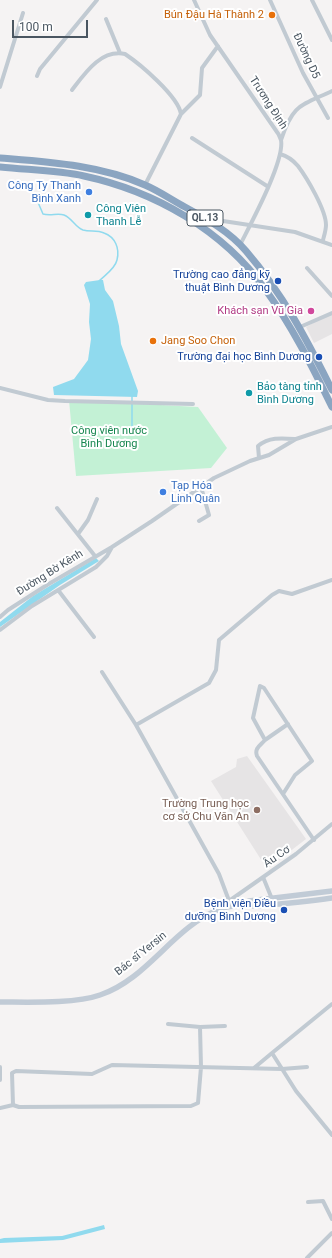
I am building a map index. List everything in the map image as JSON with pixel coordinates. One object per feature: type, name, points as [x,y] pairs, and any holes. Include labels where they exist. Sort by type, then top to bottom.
[{"type":"highway","name":"QL.13","points":[[0,158],[83,167],[145,185],[207,218],[240,245],[272,283],[300,327],[332,390]]},
{"type":"highway","name":"QL.13","points":[[0,166],[82,175],[109,182],[146,194],[195,222],[233,252],[264,288],[287,322],[313,367],[332,407]]},
{"type":"highway","points":[[233,252],[240,245]]},
{"type":"main road","name":"Bác sĩ Yersin","points":[[241,905],[250,901],[330,892]]},
{"type":"main road","points":[[330,892],[331,898]]},
{"type":"main road","points":[[298,896],[299,903]]},
{"type":"main road","name":"Bác sĩ Yersin","points":[[0,1002],[64,1001],[100,995],[138,972],[192,924],[230,904],[254,906],[299,903],[331,898]]},
{"type":"street","points":[[37,76],[40,69],[97,0]]},
{"type":"street","name":"Trương Định","points":[[194,0],[210,35],[278,132],[281,141],[280,154],[251,224],[240,245]]},
{"type":"street","name":"Đường D5","points":[[270,0],[316,98],[328,118]]},
{"type":"street","points":[[312,0],[331,37]]},
{"type":"street","points":[[0,87],[2,75],[23,13]]},
{"type":"street","points":[[106,19],[120,53]]},
{"type":"street","points":[[145,185],[181,114],[200,95],[202,68],[218,46]]},
{"type":"street","points":[[72,90],[96,62],[112,54],[120,53],[131,58],[166,90],[178,105],[181,114]]},
{"type":"street","points":[[281,141],[290,116],[297,107],[332,91]]},
{"type":"street","points":[[192,138],[267,186]]},
{"type":"street","points":[[280,154],[287,156],[298,166],[317,200],[325,217],[326,226],[323,240]]},
{"type":"street","points":[[207,218],[295,232],[323,240],[332,245]]},
{"type":"street","points":[[306,268],[332,296]]},
{"type":"street","points":[[300,327],[332,313]]},
{"type":"street","points":[[0,388],[48,400],[193,404]]},
{"type":"street","points":[[259,458],[258,446],[263,441],[278,438],[296,439],[332,427]]},
{"type":"street","name":"Đường Bờ Kênh","points":[[0,617],[8,610],[112,547],[214,478],[269,455],[296,439]]},
{"type":"street","points":[[199,521],[209,515],[201,487]]},
{"type":"street","points":[[78,534],[88,520],[97,499]]},
{"type":"street","points":[[57,508],[95,556]]},
{"type":"street","points":[[0,630],[32,606],[96,567],[107,556],[112,547]]},
{"type":"street","points":[[136,725],[209,683],[216,670],[219,640],[272,595],[279,591],[288,594],[297,593],[309,587],[332,580]]},
{"type":"street","points":[[58,590],[88,626],[94,637]]},
{"type":"street","points":[[102,672],[136,725],[219,874],[230,904]]},
{"type":"street","points":[[265,740],[253,718],[260,686],[264,688],[312,761],[295,775],[283,794]]},
{"type":"street","points":[[288,724],[265,740],[256,750],[256,753],[314,840]]},
{"type":"street","name":"Âu Cơ","points":[[230,904],[314,840],[332,824]]},
{"type":"street","points":[[263,878],[272,899]]},
{"type":"street","points":[[254,1068],[332,1004]]},
{"type":"street","points":[[168,1024],[200,1027],[225,1026]]},
{"type":"street","points":[[0,1108],[13,1105],[19,1107],[191,1106],[198,1103],[200,1097],[200,1027]]},
{"type":"street","points":[[272,1053],[296,1091],[332,1136]]},
{"type":"street","points":[[13,1105],[12,1073],[16,1071],[92,1074],[112,1065],[282,1069],[307,1067]]},
{"type":"street","points":[[0,1067],[0,1080]]},
{"type":"street","points":[[308,1202],[324,1202],[332,1219]]},
{"type":"street","points":[[307,1258],[332,1233]]},
{"type":"shaded area","points":[[332,312],[332,334],[314,343],[306,327]]},
{"type":"shaded area","name":"Trường Trung học cơ sở Chu Văn An","points":[[247,756],[306,839],[267,869],[211,781],[236,767],[237,759]]},
{"type":"green space","name":"Công viên nước Bình Dương","points":[[69,400],[198,407],[227,448],[211,468],[76,476]]},
{"type":"water","points":[[103,280],[105,290],[113,301],[119,326],[121,344],[138,391],[137,397],[54,395],[53,387],[74,379],[88,360],[91,339],[89,322],[90,304],[84,285],[86,282]]},
{"type":"water","points":[[96,558],[99,561],[60,585],[0,627],[0,622],[33,596]]},
{"type":"water","points":[[104,1225],[105,1229],[63,1240],[0,1243],[0,1239],[4,1238],[62,1236]]},
{"type":"waterway","points":[[37,200],[43,214],[64,215],[80,229],[101,232],[114,240],[118,251],[116,263],[112,269],[99,281]]},
{"type":"waterway","points":[[132,396],[132,428]]},
{"type":"place","name":"Bún Đậu Hà Thành 2","points":[[272,15]]},
{"type":"place","name":"Công Ty Thanh Bình Xanh","points":[[89,192]]},
{"type":"place","name":"Công Viên Thanh Lễ","points":[[88,215]]},
{"type":"place","name":"Trường cao đẳng kỹ thuật Bình Dương","points":[[278,281]]},
{"type":"place","name":"Khách sạn Vũ Gia","points":[[311,311]]},
{"type":"place","name":"Jang Soo Chon","points":[[153,341]]},
{"type":"place","name":"Trường đại học Bình Dương","points":[[319,357]]},
{"type":"place","name":"Bảo tàng tỉnh Bình Dương","points":[[249,393]]},
{"type":"place","name":"Tạp Hóa Linh Quân","points":[[163,492]]},
{"type":"place","name":"Trường Trung học cơ sở Chu Văn An","points":[[257,810]]},
{"type":"place","name":"Bệnh viện Điều dưỡng Bình Dương","points":[[284,910]]}]
